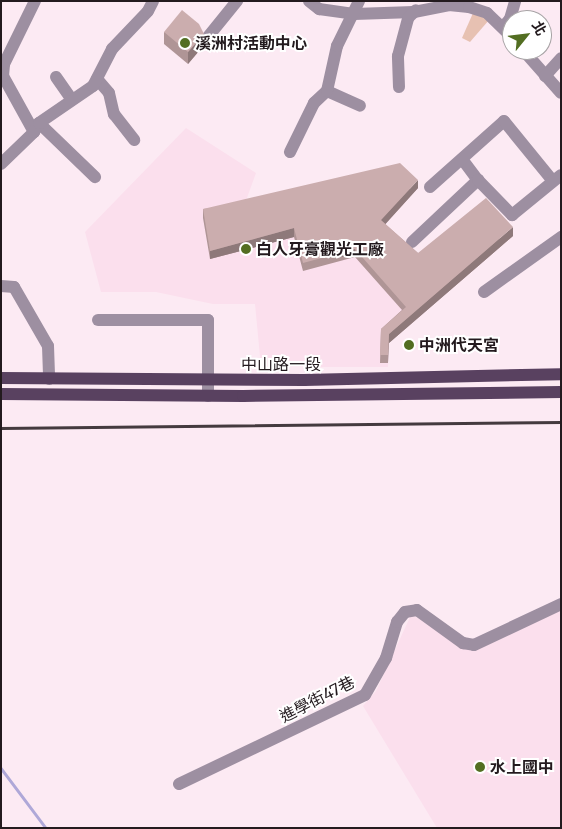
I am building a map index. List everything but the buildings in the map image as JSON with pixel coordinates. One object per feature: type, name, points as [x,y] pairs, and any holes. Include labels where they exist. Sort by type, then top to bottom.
[{"type":"main road","name":"中山路一段","points":[[1,378],[207,379],[561,374]]},
{"type":"main road","points":[[539,392],[541,375]]},
{"type":"main road","name":"中山路一段","points":[[1,394],[208,396],[561,392]]},
{"type":"street","points":[[35,1],[4,64],[3,76],[37,128],[95,178]]},
{"type":"street","points":[[1,164],[37,128],[97,79],[112,49],[148,11],[153,1]]},
{"type":"street","points":[[207,38],[237,1]]},
{"type":"street","points":[[309,1],[320,9],[354,14],[414,12],[462,4],[487,13],[502,26]]},
{"type":"street","points":[[290,152],[314,104],[327,91],[337,46],[360,1]]},
{"type":"street","points":[[399,87],[398,56],[408,18],[426,1]]},
{"type":"street","points":[[545,76],[561,58]]},
{"type":"street","points":[[531,60],[561,93]]},
{"type":"street","points":[[56,77],[72,100]]},
{"type":"street","points":[[97,79],[109,93],[114,114],[134,140]]},
{"type":"street","points":[[327,91],[360,106]]},
{"type":"street","points":[[430,187],[504,121],[557,178],[512,215],[478,180],[462,159]]},
{"type":"street","points":[[412,242],[478,180]]},
{"type":"street","points":[[484,292],[561,236]]},
{"type":"street","points":[[1,286],[14,287],[48,346],[49,379]]},
{"type":"street","points":[[98,320],[208,320],[208,396]]},
{"type":"street","name":"進學街47巷","points":[[179,784],[366,695],[386,658],[397,622],[405,612],[417,610],[463,643],[474,645],[561,604]]},
{"type":"shaded area","points":[[473,13],[489,20],[470,42],[462,38]]},
{"type":"shaded area","name":"白人牙膏觀光工廠","points":[[186,128],[256,173],[244,206],[418,188],[381,229],[418,262],[513,236],[389,342],[388,367],[261,367],[255,304],[213,304],[156,292],[101,292],[85,232]]},
{"type":"shaded area","name":"水上國中","points":[[561,607],[561,828],[437,828],[363,706],[376,691],[411,615],[483,645]]},
{"type":"waterway","points":[[1,768],[46,828]]},
{"type":"railway","points":[[1,428],[561,422]]},
{"type":"place","name":"溪洲村活動中心","points":[[185,43]]},
{"type":"place","name":"白人牙膏觀光工廠","points":[[246,249]]},
{"type":"place","name":"中洲代天宮","points":[[409,345]]},
{"type":"place","name":"水上國中","points":[[480,767]]}]
